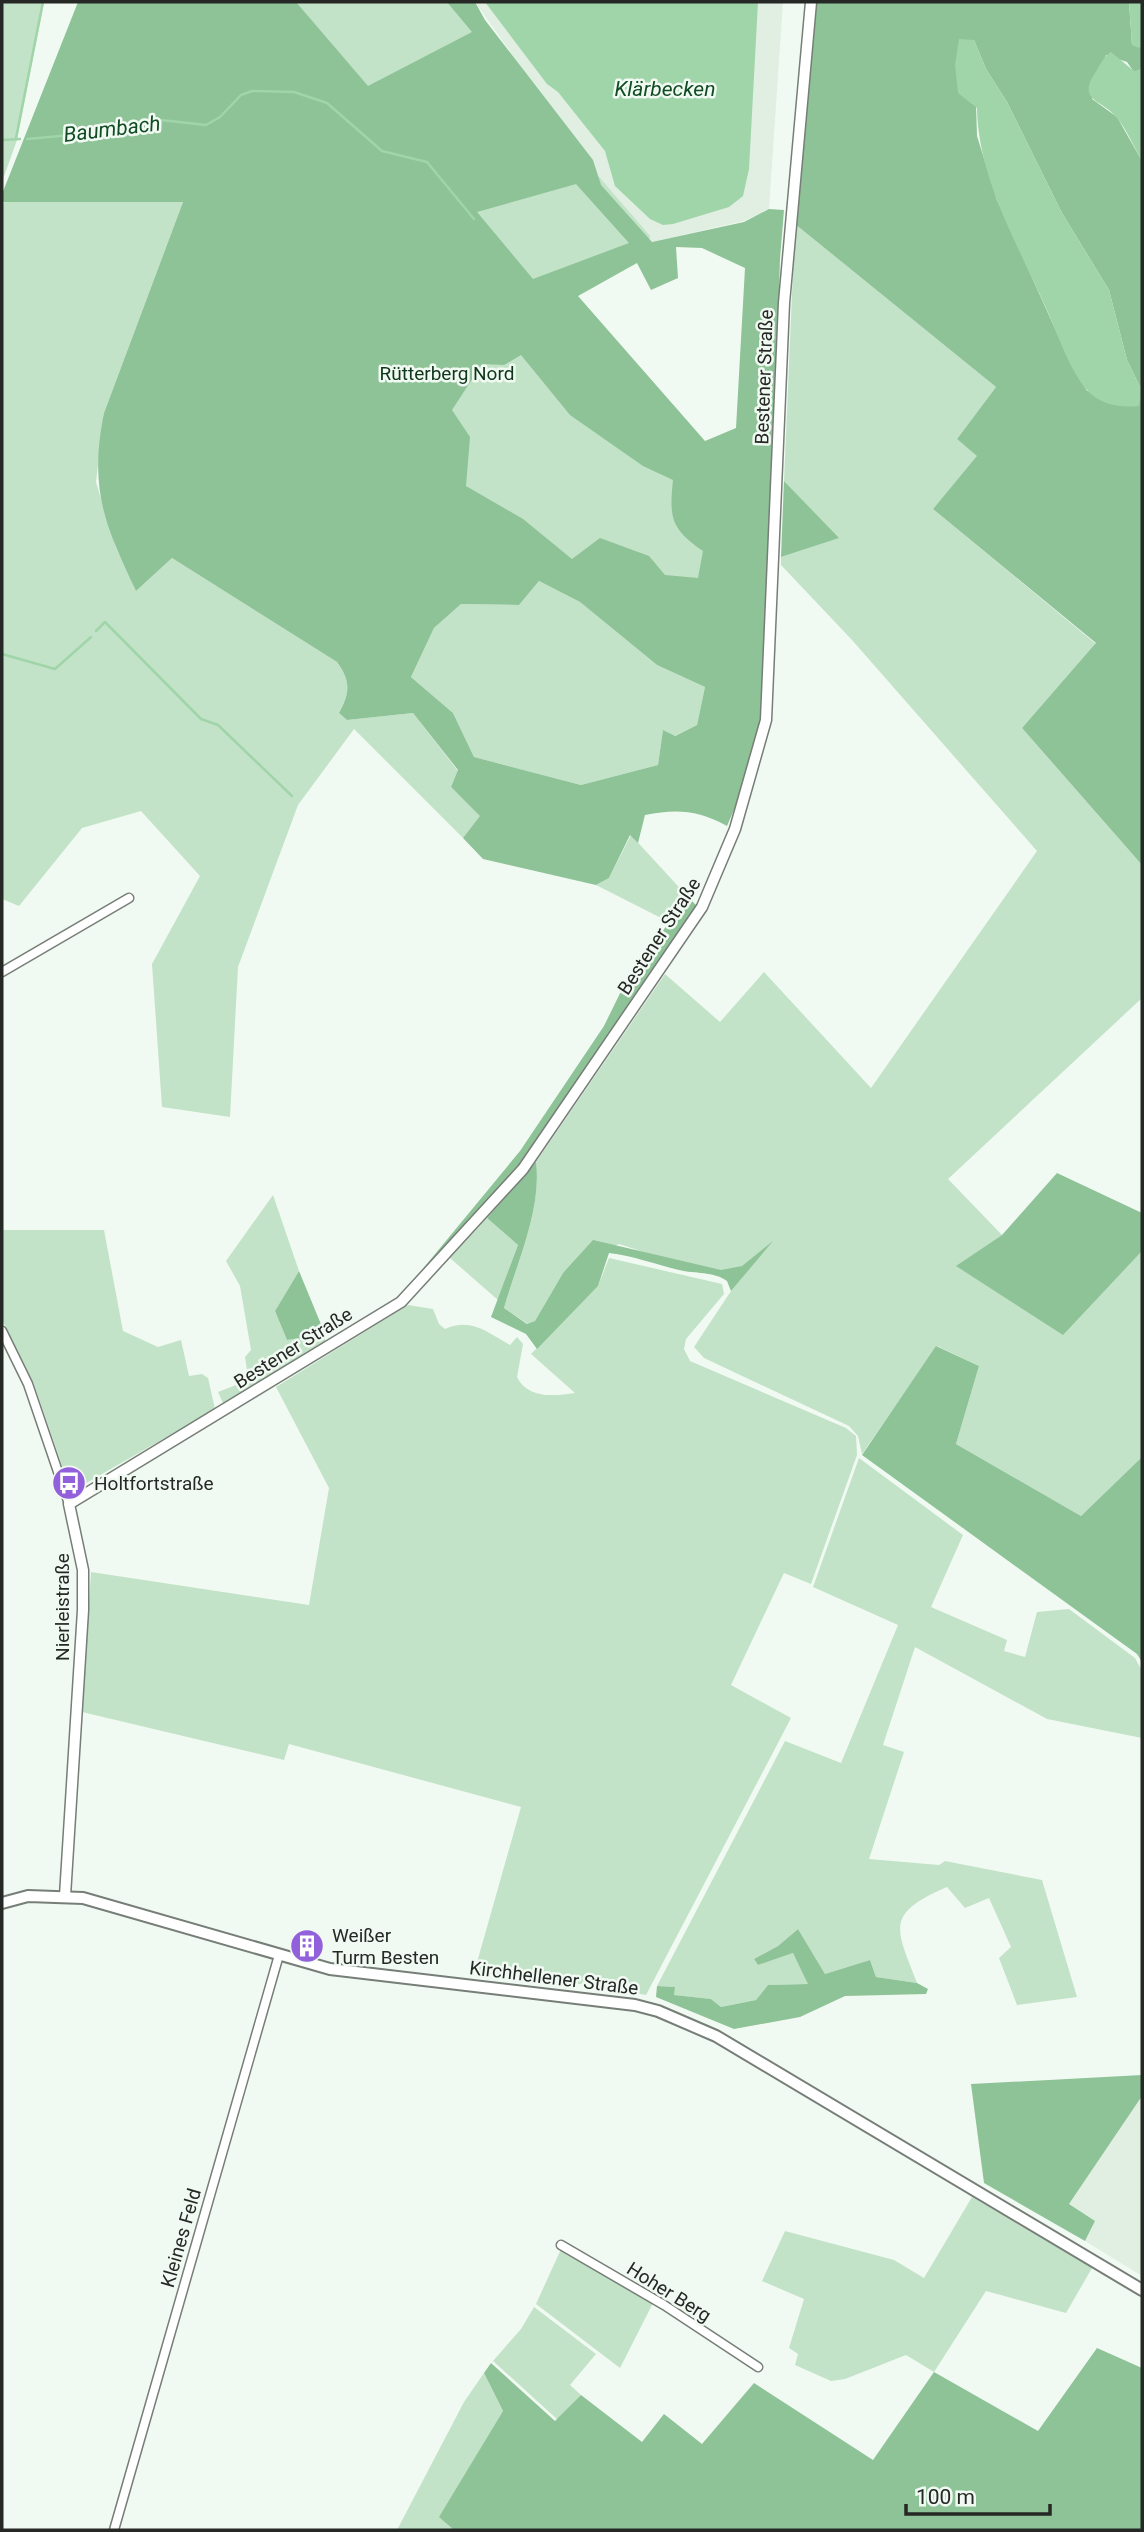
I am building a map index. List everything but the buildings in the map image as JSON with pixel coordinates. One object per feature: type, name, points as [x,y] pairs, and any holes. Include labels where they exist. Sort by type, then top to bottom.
[{"type":"main road","points":[[2,1903],[28,1896],[65,1896]]},
{"type":"main road","name":"Kirchhellener Straße","points":[[65,1896],[114,1906],[330,1969],[621,2003],[686,2022],[762,2062],[1142,2290]]},
{"type":"street","name":"Bestener Straße","points":[[69,1504],[401,1301],[536,1152],[672,953],[714,883],[752,775],[766,720],[784,303],[811,2]]},
{"type":"street","points":[[2,972],[129,898]]},
{"type":"street","name":"Nierleistraße","points":[[2,1331],[28,1384],[69,1504],[83,1570],[83,1610],[65,1896]]},
{"type":"street","name":"Kleines Feld","points":[[114,2530],[279,1955]]},
{"type":"street","name":"Hoher Berg","points":[[561,2245],[663,2305],[758,2367]]},
{"type":"shaded area","name":"Klärbecken","points":[[475,2],[783,2],[769,209],[744,221],[652,242],[621,209]]},
{"type":"shaded area","points":[[1142,2096],[1142,2276],[1085,2241],[1095,2221],[1069,2204]]},
{"type":"green space","points":[[2,2],[44,2],[17,140],[2,182]]},
{"type":"green space","points":[[78,2],[296,2],[368,86],[472,32],[447,2],[475,2],[485,20],[593,160],[601,185],[652,242],[744,222],[769,209],[784,210],[780,259],[766,696],[749,775],[727,826],[687,812],[645,815],[638,843],[630,835],[609,878],[596,885],[483,859],[463,838],[480,816],[451,787],[458,770],[413,713],[347,720],[339,713],[347,693],[347,681],[337,662],[172,558],[136,591],[115,545],[102,505],[98,463],[100,439],[104,413],[183,202],[2,202],[2,194]],"holes":[[[576,184],[629,243],[533,279],[477,212]],[[676,247],[702,248],[745,268],[736,428],[705,441],[578,296],[637,263],[651,290],[678,278]],[[521,355],[570,415],[643,466],[673,480],[674,521],[684,536],[703,551],[698,578],[665,575],[649,556],[600,538],[572,559],[523,519],[466,486],[470,437],[452,410],[482,364],[504,365]],[[539,581],[580,602],[657,665],[705,687],[697,725],[675,736],[663,730],[658,765],[581,785],[474,757],[453,713],[411,677],[434,628],[461,604],[519,605]]]},
{"type":"green space","name":"Rütterberg Nord","points":[[82,2],[469,2],[582,157],[650,236],[649,241],[540,281],[720,490],[696,601],[573,560],[527,523],[487,504],[313,353]]},
{"type":"green space","points":[[814,2],[1129,2],[1132,45],[1142,46],[1142,69],[1134,72],[1127,62],[1106,55],[1092,99],[1117,117],[1142,161],[1142,391],[1142,865],[1022,728],[1096,643],[933,509],[977,456],[957,439],[996,387],[795,224]],"holes":[[[974,40],[986,69],[1007,102],[1062,213],[1109,290],[1127,360],[1142,391],[1087,391],[1070,362],[997,200],[977,136]]]},
{"type":"green space","points":[[183,202],[104,413],[96,482],[116,548],[136,591],[172,558],[337,662],[347,681],[345,699],[339,713],[347,720],[413,713],[458,771],[451,787],[481,816],[463,838],[354,729],[298,805],[238,967],[230,1117],[162,1107],[152,964],[200,876],[141,811],[82,828],[19,906],[2,899],[2,204]]},
{"type":"green space","points":[[795,224],[996,387],[957,439],[978,456],[933,509],[1096,644],[1022,728],[1142,865],[1142,998],[948,1179],[1002,1235],[957,1266],[1063,1334],[1142,1251],[1142,1457],[1081,1516],[956,1444],[979,1366],[937,1346],[862,1454],[858,1436],[849,1426],[704,1358],[694,1347],[731,1291],[768,1245],[742,1266],[729,1270],[714,1270],[681,1264],[619,1244],[563,1273],[535,1321],[528,1324],[504,1308],[532,1217],[537,1180],[536,1162],[665,974],[720,1022],[764,972],[871,1088],[1037,851],[852,640],[781,565],[781,557],[838,538],[784,481]]},
{"type":"green space","points":[[784,481],[839,538],[781,557]]},
{"type":"green space","points":[[539,581],[580,602],[657,665],[705,687],[697,725],[674,736],[663,731],[658,765],[581,785],[474,757],[453,713],[411,677],[434,628],[461,604],[519,605]]},
{"type":"green space","points":[[631,835],[688,897],[671,923],[596,885],[609,878]]},
{"type":"green space","points":[[688,897],[698,907],[524,1162],[398,1299],[520,1151],[604,1026],[628,977]]},
{"type":"green space","points":[[536,1162],[537,1180],[532,1217],[504,1308],[527,1324],[535,1321],[563,1273],[593,1240],[721,1270],[742,1266],[773,1241],[731,1291],[727,1281],[710,1274],[679,1270],[609,1253],[598,1286],[537,1349],[526,1334],[491,1317],[518,1245],[487,1218]]},
{"type":"green space","points":[[1057,1173],[1142,1213],[1142,1251],[1063,1335],[956,1266],[1002,1235]]},
{"type":"green space","points":[[273,1195],[299,1271],[275,1311],[287,1340],[325,1334],[325,1341],[223,1403],[218,1392],[241,1383],[247,1370],[245,1357],[251,1350],[240,1286],[226,1261]]},
{"type":"green space","points":[[487,1218],[518,1245],[498,1300],[450,1258]]},
{"type":"green space","points":[[2,1230],[104,1230],[123,1331],[158,1347],[181,1340],[189,1376],[202,1374],[208,1378],[215,1409],[76,1489],[70,1489],[34,1384],[2,1320]]},
{"type":"green space","points":[[609,1258],[722,1284],[724,1294],[686,1339],[684,1349],[690,1361],[846,1428],[856,1436],[857,1455],[811,1584],[784,1573],[731,1685],[791,1718],[646,1995],[599,1986],[474,1973],[521,1807],[289,1744],[284,1760],[82,1712],[91,1572],[309,1605],[329,1488],[276,1387],[408,1305],[433,1309],[439,1324],[445,1329],[472,1326],[487,1331],[510,1345],[517,1337],[523,1344],[517,1377],[522,1384],[535,1393],[575,1393],[531,1354],[598,1286]]},
{"type":"green space","points":[[299,1271],[325,1334],[287,1340],[275,1311]]},
{"type":"green space","points":[[936,1346],[979,1366],[956,1444],[1081,1516],[1142,1457],[1142,1662],[1137,1654],[862,1455]]},
{"type":"green space","points":[[859,1458],[963,1535],[931,1607],[1007,1640],[1004,1651],[1025,1657],[1037,1612],[1069,1609],[1135,1658],[1142,1671],[1142,1738],[1047,1719],[915,1647],[883,1745],[904,1752],[869,1859],[939,1865],[945,1861],[1042,1880],[1077,1997],[1017,2005],[999,1958],[1011,1947],[989,1898],[965,1908],[947,1887],[913,1906],[900,1924],[904,1949],[917,1983],[876,1977],[870,1960],[825,1974],[798,1929],[778,1946],[754,1959],[758,1965],[793,1953],[809,1984],[768,1985],[756,2000],[721,2007],[711,1999],[673,1995],[675,1987],[657,1986],[785,1741],[841,1763],[898,1625],[813,1587]]},
{"type":"green space","points":[[798,1929],[825,1974],[870,1960],[876,1977],[917,1983],[928,1989],[926,1994],[845,1996],[800,2017],[734,2029],[656,1997],[657,1986],[675,1987],[674,1995],[711,1999],[721,2007],[756,2000],[768,1985],[808,1984],[793,1953],[758,1965],[754,1959],[778,1946]]},
{"type":"green space","points":[[1142,2075],[1142,2096],[1069,2204],[1095,2221],[1085,2241],[984,2183],[971,2084]]},
{"type":"green space","points":[[972,2197],[1092,2268],[1066,2313],[986,2291],[934,2372],[906,2355],[845,2379],[831,2381],[795,2365],[798,2354],[789,2348],[804,2299],[762,2281],[785,2231],[894,2260],[924,2278]]},
{"type":"green space","points":[[562,2247],[654,2301],[620,2368],[536,2304]]},
{"type":"green space","points":[[534,2307],[596,2354],[570,2385],[581,2395],[558,2420],[493,2361],[521,2329]]},
{"type":"green space","points":[[1097,2348],[1142,2368],[1142,2530],[454,2530],[439,2517],[503,2411],[484,2373],[491,2363],[555,2421],[581,2395],[642,2442],[664,2414],[702,2444],[754,2383],[873,2460],[934,2372],[1038,2431]]},
{"type":"green space","points":[[484,2373],[503,2411],[440,2517],[454,2530],[397,2530],[464,2402]]},
{"type":"water","name":"Klärbecken","points":[[485,2],[758,2],[749,169],[743,196],[729,207],[673,224],[663,225],[650,219],[615,186],[605,151],[558,92],[547,84]]},
{"type":"water","points":[[1129,2],[1142,2],[1142,46],[1139,48],[1132,45]]},
{"type":"water","points":[[959,39],[974,40],[986,69],[1007,102],[1062,213],[1109,290],[1127,360],[1142,391],[1139,406],[1118,406],[1097,399],[1086,389],[1069,361],[1001,211],[984,160],[977,108],[958,93],[955,65]]},
{"type":"water","points":[[1111,52],[1134,71],[1142,69],[1142,161],[1121,123],[1112,112],[1090,95],[1090,83],[1100,64]]},
{"type":"waterway","points":[[16,138],[43,2]]},
{"type":"waterway","name":"Baumbach","points":[[27,139],[104,132],[152,119],[206,125],[220,117],[241,95],[252,91],[294,92],[327,103],[382,151],[427,162],[474,219]]},
{"type":"waterway","name":"Baumbach","points":[[2,140],[20,139]]},
{"type":"waterway","points":[[96,631],[105,622],[201,719],[218,725],[292,796]]},
{"type":"waterway","points":[[2,654],[55,669],[91,637]]},
{"type":"place","name":"Holtfortstraße","points":[[69,1483]]},
{"type":"place","name":"Weißer Turm Besten","points":[[307,1946]]}]
